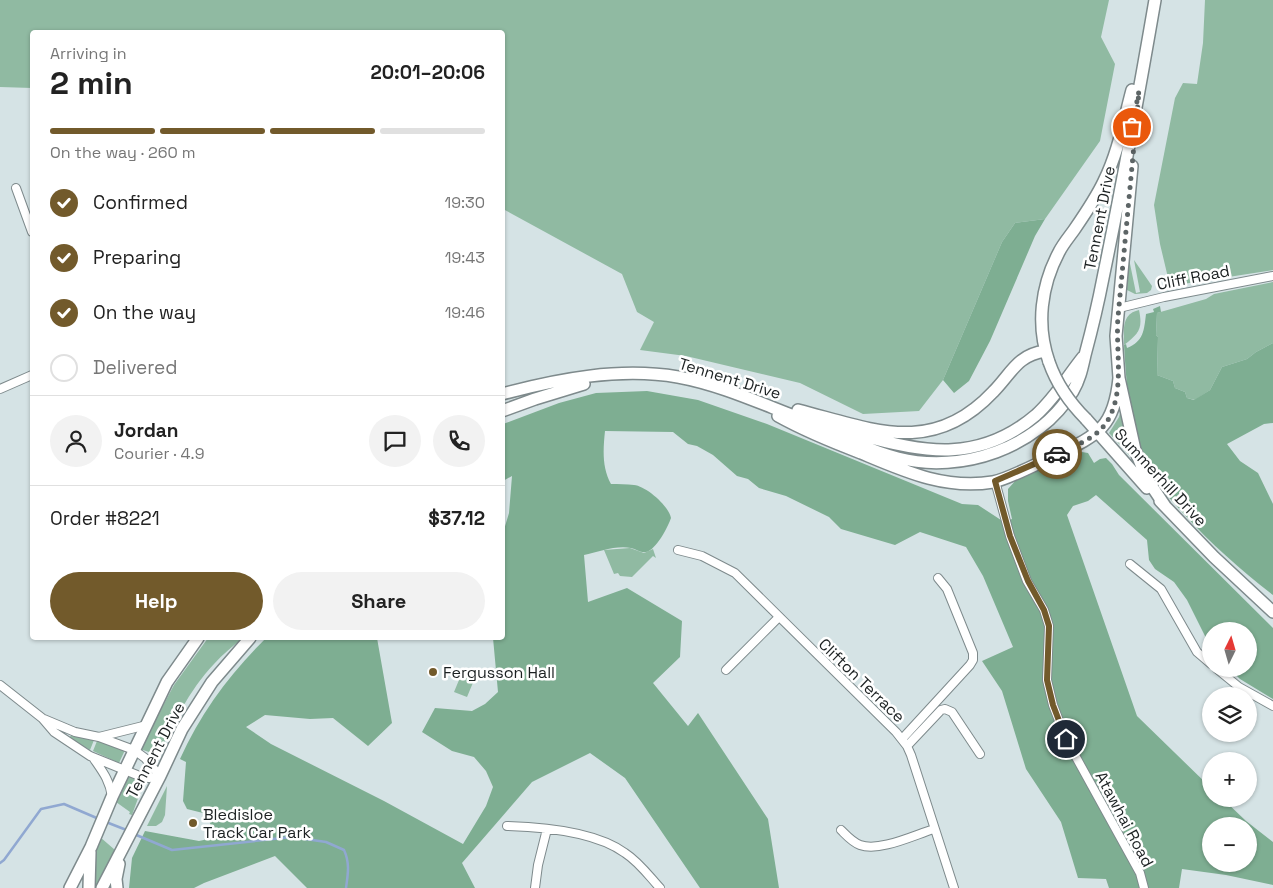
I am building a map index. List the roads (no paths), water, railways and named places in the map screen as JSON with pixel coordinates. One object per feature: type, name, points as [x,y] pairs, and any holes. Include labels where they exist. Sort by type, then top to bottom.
[{"type":"main road","name":"Tennent Drive","points":[[505,393],[529,387],[622,373],[677,377],[694,380],[748,398],[826,427],[858,445],[900,458],[921,462],[945,463],[967,460],[989,455],[1022,440],[1060,408],[1073,392],[1080,379],[1109,254],[1156,0]]},
{"type":"main road","name":"Summerhill Drive","points":[[1151,24],[1110,168],[1095,199],[1059,251],[1049,277],[1042,300],[1041,326],[1045,351],[1061,389],[1071,403],[1214,557],[1273,612]]},
{"type":"main road","points":[[1139,91],[1116,336],[1119,378],[1135,450],[1147,479],[1165,506]]},
{"type":"main road","points":[[748,398],[881,432],[904,434],[926,431],[952,423],[978,407],[1021,360],[1031,354],[1045,351]]},
{"type":"main road","name":"Tennent Drive","points":[[505,410],[554,392],[622,373]]},
{"type":"main road","points":[[748,398],[805,431],[919,476],[956,484],[995,481],[1078,444],[1098,432],[1103,428],[1110,416],[1116,399],[1119,378]]},
{"type":"main road","name":"Tennent Drive","points":[[70,888],[91,847],[111,799],[167,682],[197,640]]},
{"type":"main road","name":"Tennent Drive","points":[[102,888],[182,729],[199,701],[227,663],[248,640]]},
{"type":"main road","points":[[89,888],[91,847]]},
{"type":"main road","points":[[117,888],[116,879],[121,852]]},
{"type":"street","points":[[16,188],[30,226]]},
{"type":"street","name":"Cliff Road","points":[[1119,308],[1164,297],[1273,276]]},
{"type":"street","points":[[0,389],[30,376]]},
{"type":"street","name":"Atawhai Road","points":[[995,481],[1010,536],[1028,581],[1044,610],[1049,626],[1047,680],[1053,705],[1066,739],[1140,873],[1144,888]]},
{"type":"street","name":"Clifton Terrace","points":[[678,550],[702,556],[735,573],[893,728],[911,755],[954,888]]},
{"type":"street","points":[[1130,564],[1162,588],[1197,652],[1202,656]]},
{"type":"street","points":[[904,742],[973,660],[973,653],[947,589],[938,578]]},
{"type":"street","points":[[726,670],[779,617]]},
{"type":"street","points":[[1228,678],[1238,687],[1273,706]]},
{"type":"street","points":[[0,685],[42,718],[54,732],[93,758],[124,771],[150,778],[160,776],[145,758],[134,750],[99,737],[74,732],[42,718]]},
{"type":"street","points":[[904,742],[941,710],[945,709],[952,712],[980,754]]},
{"type":"street","points":[[99,737],[146,725]]},
{"type":"street","points":[[93,758],[110,785],[111,799]]},
{"type":"street","points":[[507,826],[598,838],[626,853],[660,888]]},
{"type":"street","points":[[841,830],[854,842],[869,847],[887,844],[934,829]]},
{"type":"street","points":[[535,888],[538,865],[547,830]]},
{"type":"waterway","points":[[0,863],[41,809],[64,804],[99,819]]},
{"type":"waterway","points":[[106,822],[129,831]]},
{"type":"waterway","points":[[134,834],[172,850],[292,837],[326,842],[344,850],[348,864],[346,888]]},
{"type":"place","name":"Fergusson Hall","points":[[433,672]]},
{"type":"place","name":"Bledisloe Track Car Park","points":[[193,823]]}]
